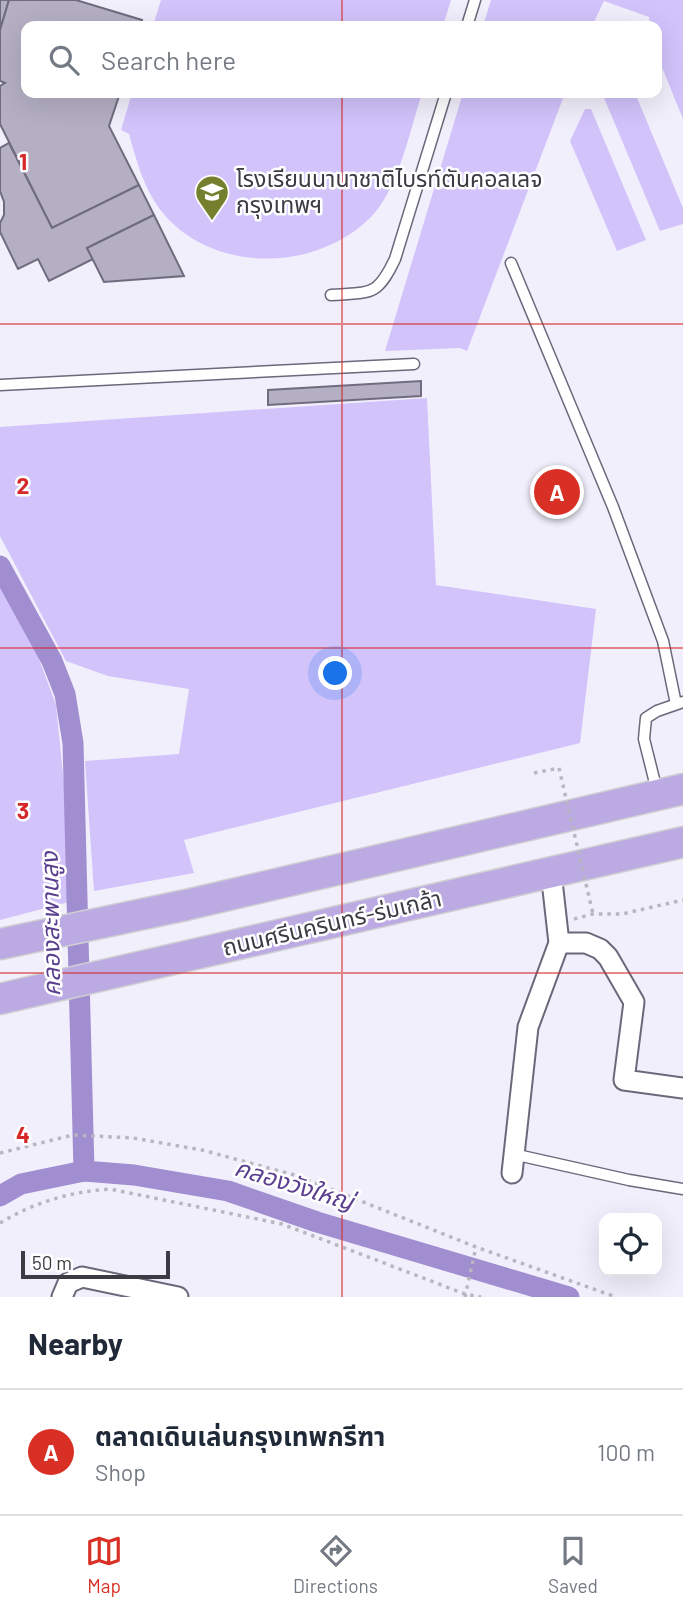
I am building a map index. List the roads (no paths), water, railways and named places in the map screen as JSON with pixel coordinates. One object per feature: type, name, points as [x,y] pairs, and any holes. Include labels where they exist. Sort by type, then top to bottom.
[{"type":"main road","points":[[0,944],[186,905],[667,790]]},
{"type":"main road","name":"ถนนศรีนครินทร์-ร่มเกล้า","points":[[0,999],[677,845]]},
{"type":"street","points":[[512,1164],[528,1027],[559,943],[551,872]]},
{"type":"street","points":[[559,943],[586,943],[600,948],[634,1002],[624,1080],[683,1088]]},
{"type":"street","points":[[62,1297],[68,1283],[82,1277],[178,1297]]},
{"type":"lane","points":[[469,21],[475,0]]},
{"type":"lane","points":[[331,295],[370,292],[384,282],[395,259],[444,98]]},
{"type":"lane","points":[[511,263],[618,519],[663,641],[679,703],[646,718],[644,739],[667,790]]},
{"type":"lane","points":[[0,385],[414,364]]},
{"type":"lane","points":[[512,1164],[683,1189]]},
{"type":"waterway","name":"คลองสะพานสูง","points":[[0,566],[52,661],[65,694],[73,743],[84,1171]]},
{"type":"waterway","name":"คลองวังใหญ่","points":[[0,1196],[21,1184],[84,1171],[134,1175],[228,1191],[317,1222],[569,1297]]},
{"type":"place","name":"โรงเรียนนานาชาติไบรท์ตันคอลเลจ กรุงเทพฯ","points":[[212,222]]},
{"type":"place","name":"ตลาดเดินเล่นกรุงเทพกรีฑา","points":[[557,492]]}]
